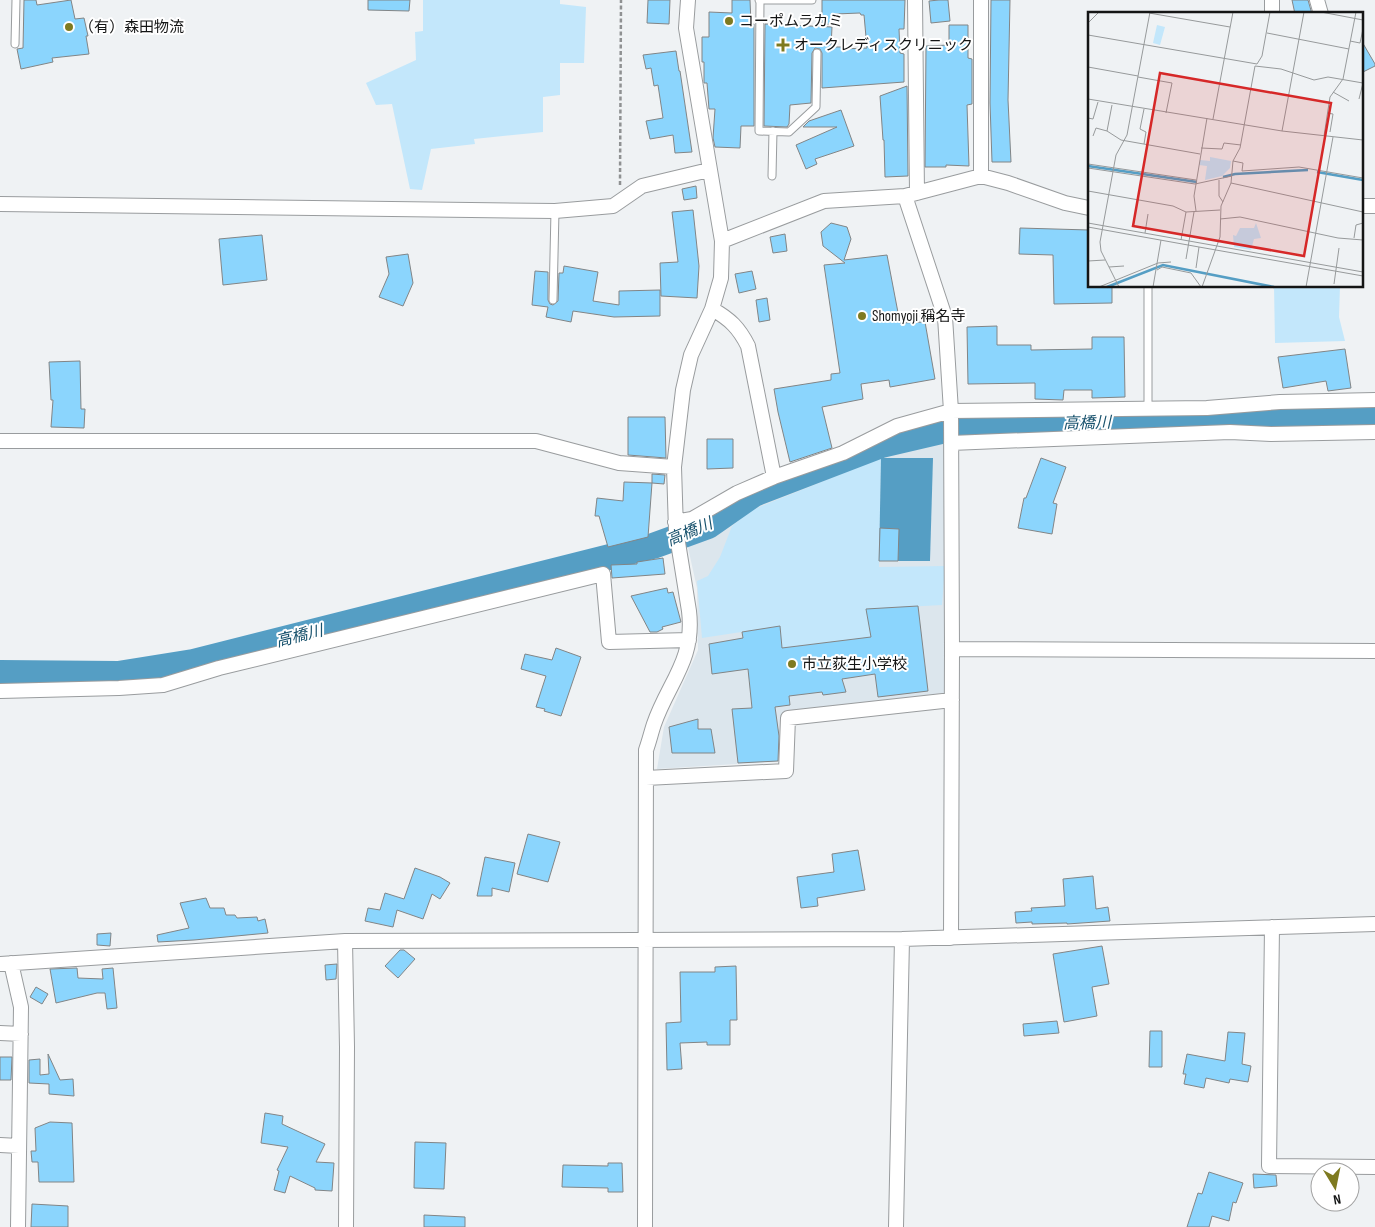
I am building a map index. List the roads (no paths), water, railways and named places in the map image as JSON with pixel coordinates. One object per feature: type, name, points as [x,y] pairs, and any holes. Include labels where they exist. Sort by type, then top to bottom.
[{"type":"street","points":[[645,1227],[646,750],[654,723],[684,662],[689,640],[691,622],[675,522],[674,467],[682,390],[691,355],[712,309],[721,278],[722,241],[686,28],[688,0]]},
{"type":"street","points":[[915,0],[911,194],[945,317],[950,411],[952,649],[951,938]]},
{"type":"street","points":[[981,0],[981,176]]},
{"type":"street","points":[[0,204],[555,211],[613,206],[642,186],[710,170]]},
{"type":"street","points":[[722,241],[824,202],[911,194],[981,176],[1008,183],[1065,203],[1088,208]]},
{"type":"street","points":[[1362,206],[1375,206]]},
{"type":"street","points":[[712,309],[725,316],[740,331],[748,346],[774,477]]},
{"type":"street","points":[[675,522],[692,519],[737,492],[843,453],[897,426],[950,411],[1207,408],[1280,402],[1375,400]]},
{"type":"street","points":[[951,443],[1230,432],[1272,434],[1375,432]]},
{"type":"street","points":[[0,441],[536,441],[619,463],[674,467]]},
{"type":"street","points":[[0,691],[163,685],[219,668],[603,574],[609,642],[689,640]]},
{"type":"street","points":[[952,649],[1375,651]]},
{"type":"street","points":[[646,778],[786,771],[788,718],[952,700]]},
{"type":"street","points":[[18,1227],[21,1008],[5,963],[345,941],[902,939],[1375,924]]},
{"type":"street","points":[[1272,927],[1270,1166],[1375,1167]]},
{"type":"street","points":[[896,1227],[902,939]]},
{"type":"street","points":[[345,941],[347,1047],[346,1227]]},
{"type":"street","points":[[0,1033],[21,1034]]},
{"type":"street","points":[[0,1145],[19,1146]]},
{"type":"lane","points":[[15,44],[16,0]]},
{"type":"lane","points":[[812,0],[760,0],[760,131],[789,132],[816,107],[817,53]]},
{"type":"lane","points":[[772,176],[773,132]]},
{"type":"lane","points":[[553,300],[555,211]]},
{"type":"lane","points":[[1148,288],[1148,408]]},
{"type":"water","points":[[881,458],[933,458],[930,561],[879,561]]},
{"type":"waterway","name":"高橋川","points":[[0,673],[118,674],[193,662],[653,546],[708,526],[754,494],[881,445],[971,424],[1375,416]]},
{"type":"place","name":"コーポムラカミ","points":[[729,21]]},
{"type":"place","name":"（有）森田物流","points":[[69,27]]},
{"type":"place","name":"オークレディスクリニック","points":[[783,45]]},
{"type":"place","name":"Shomyoji 稱名寺","points":[[862,316]]},
{"type":"place","name":"市立荻生小学校","points":[[792,664]]}]
